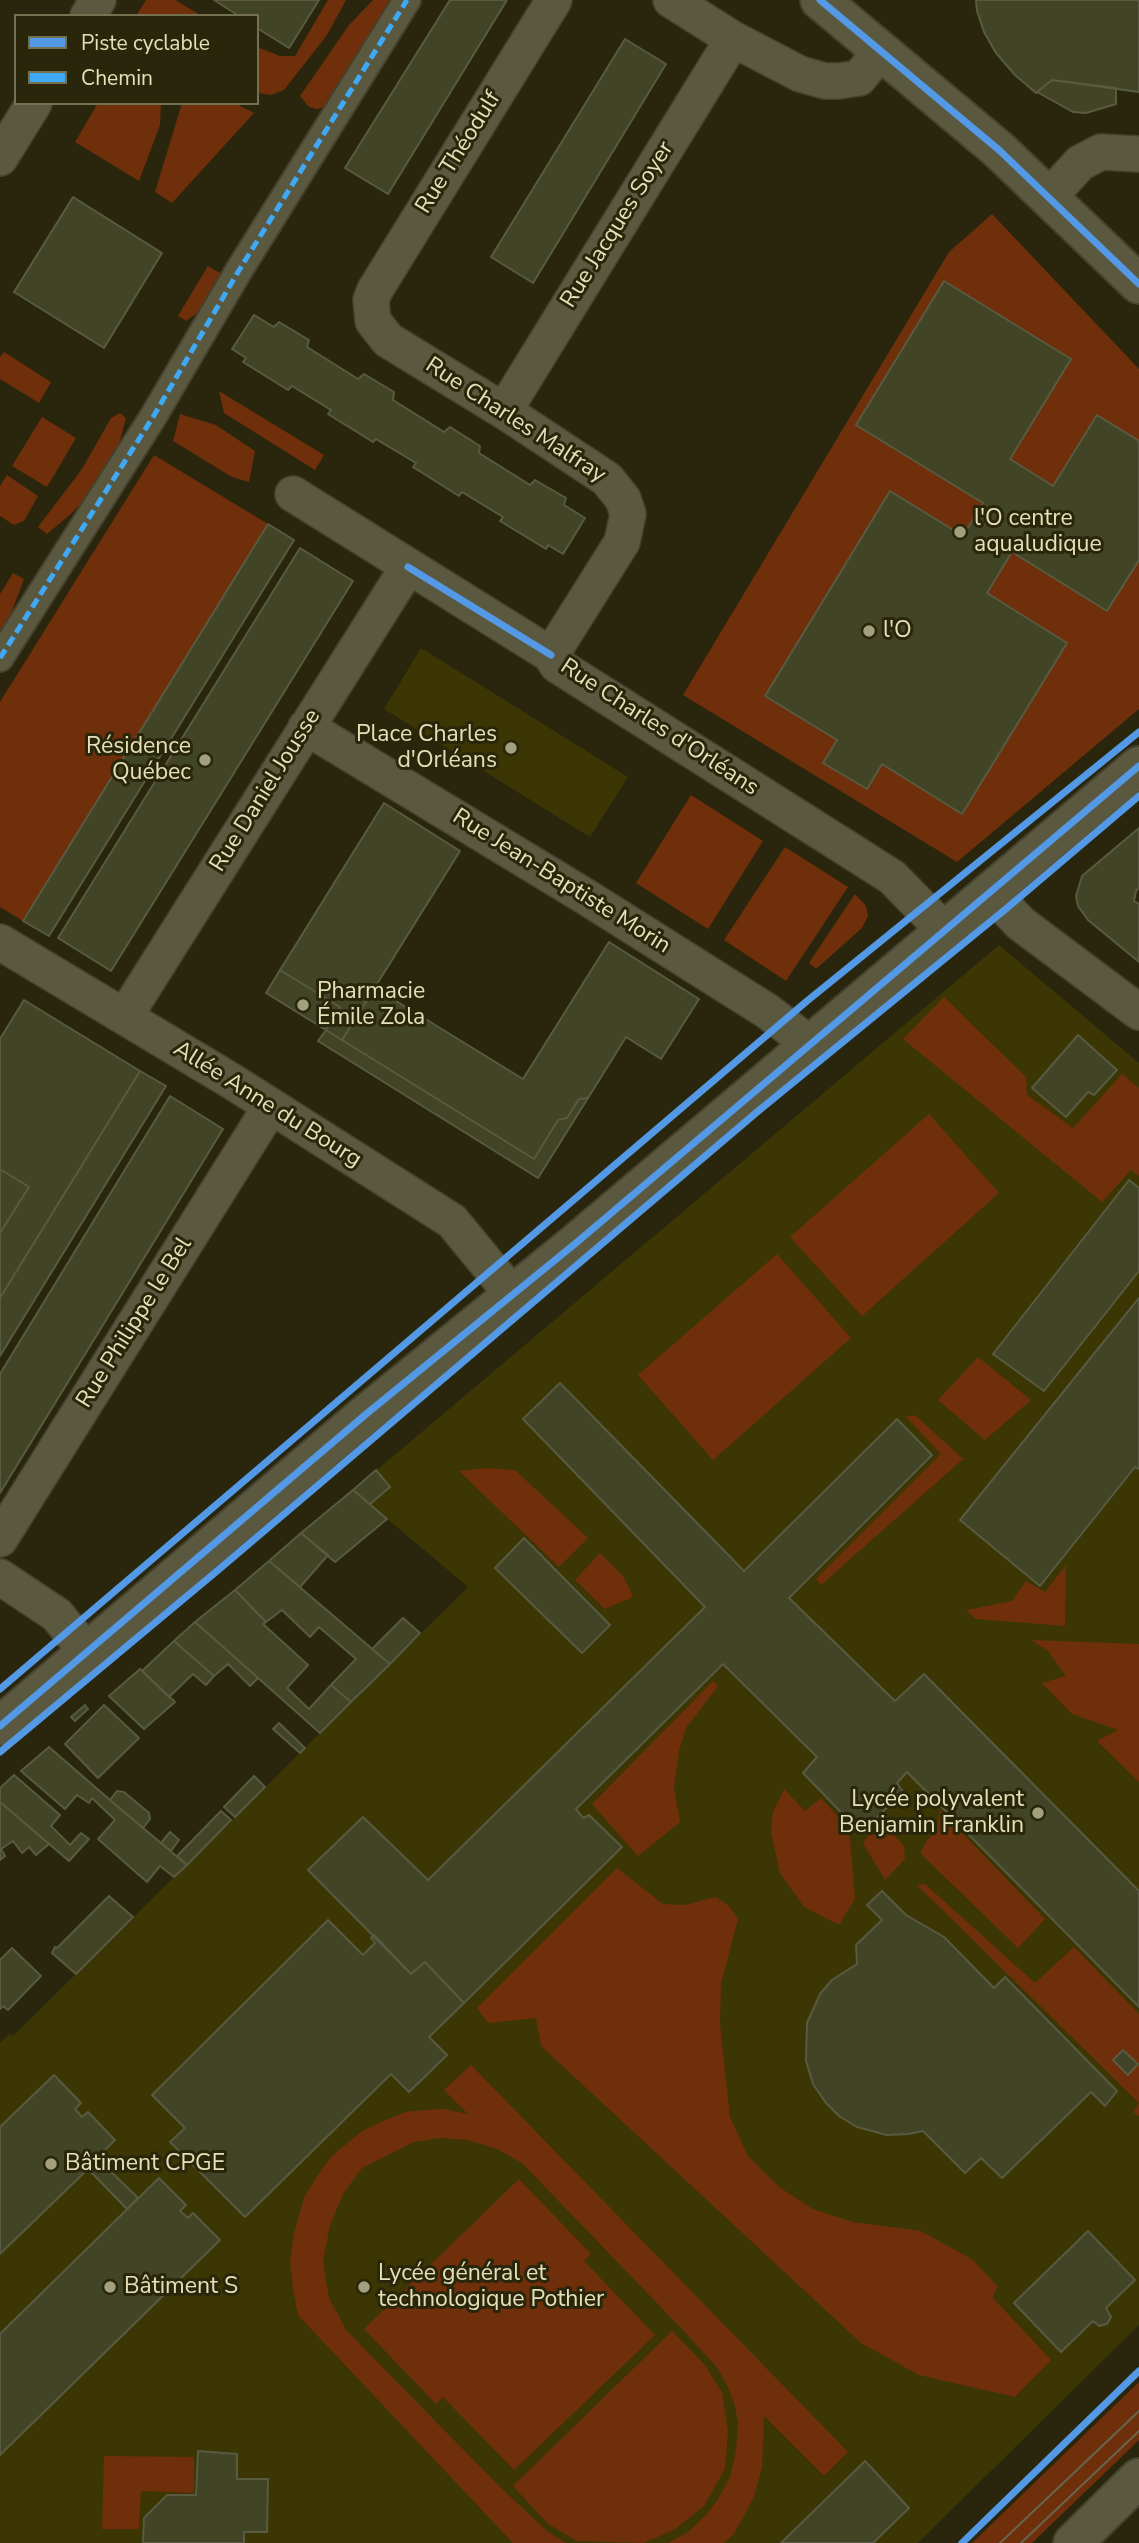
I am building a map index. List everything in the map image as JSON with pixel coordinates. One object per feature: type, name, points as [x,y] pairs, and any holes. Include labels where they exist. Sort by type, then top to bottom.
[{"type":"street","points":[[0,658],[153,417],[407,0]]},
{"type":"street","name":"Rue Théodulf","points":[[372,309],[374,290],[554,0]]},
{"type":"street","points":[[671,0],[733,39],[800,74],[825,81],[859,78],[881,51]]},
{"type":"street","points":[[820,0],[951,108],[1050,197],[1139,284]]},
{"type":"street","name":"Rue Jacques Soyer","points":[[504,411],[733,39]]},
{"type":"street","points":[[0,158],[33,105]]},
{"type":"street","points":[[1050,197],[1080,163],[1101,152],[1139,154]]},
{"type":"street","name":"Rue Charles Malfray","points":[[372,309],[373,321],[388,340],[504,411],[607,479],[623,499],[628,514],[622,542],[551,655]]},
{"type":"street","name":"Rue Charles d'Orléans","points":[[293,494],[551,655],[557,665],[892,877],[944,930]]},
{"type":"street","name":"Rue Daniel Jousse","points":[[125,1016],[408,566]]},
{"type":"street","name":"Rue Jean-Baptiste Morin","points":[[306,727],[591,900],[767,1011],[811,1045]]},
{"type":"street","points":[[0,1726],[1139,766]]},
{"type":"street","points":[[991,891],[1020,923],[1139,1012]]},
{"type":"street","name":"Allée Anne du Bourg","points":[[1,943],[125,1016],[452,1221],[512,1294]]},
{"type":"street","name":"Rue Philippe le Bel","points":[[0,1539],[271,1106]]},
{"type":"street","points":[[0,1577],[58,1615],[87,1651]]},
{"type":"street","points":[[1073,2543],[1139,2478]]},
{"type":"shaded area","points":[[146,0],[175,0],[199,14],[137,14]]},
{"type":"shaded area","points":[[328,0],[346,0],[327,35],[284,90],[271,95],[259,93],[259,48],[280,56],[295,56]]},
{"type":"shaded area","points":[[373,0],[393,0],[333,104],[317,109],[309,107],[300,96],[349,25]]},
{"type":"shaded area","points":[[97,105],[161,105],[160,125],[139,181],[75,142]]},
{"type":"shaded area","points":[[181,105],[239,105],[254,113],[172,203],[155,192]]},
{"type":"shaded area","name":"l'O centre aqualudique","points":[[992,214],[1139,369],[1139,709],[957,862],[683,695],[949,252]]},
{"type":"shaded area","points":[[208,266],[227,277],[198,312],[186,321],[178,316]]},
{"type":"shaded area","points":[[4,352],[51,382],[39,403],[0,379],[0,357]]},
{"type":"shaded area","points":[[219,391],[324,455],[315,470],[224,413]]},
{"type":"shaded area","points":[[120,413],[126,418],[116,455],[93,491],[47,534],[38,527],[82,469],[111,418]]},
{"type":"shaded area","points":[[180,414],[216,425],[255,451],[249,482],[232,477],[173,441]]},
{"type":"shaded area","points":[[42,417],[76,438],[47,487],[12,466]]},
{"type":"shaded area","points":[[154,455],[268,524],[23,921],[0,907],[0,702]]},
{"type":"shaded area","points":[[7,475],[38,496],[24,521],[14,525],[0,516],[0,486]]},
{"type":"shaded area","points":[[13,573],[24,579],[0,635],[0,594]]},
{"type":"shaded area","points":[[421,648],[628,777],[590,837],[384,709]]},
{"type":"shaded area","points":[[691,795],[763,841],[708,929],[636,883]]},
{"type":"shaded area","points":[[785,847],[848,887],[786,981],[724,940]]},
{"type":"shaded area","points":[[855,894],[866,906],[868,916],[862,928],[816,969],[809,963]]},
{"type":"shaded area","points":[[999,945],[1139,1063],[1139,2325],[918,2543],[0,2543],[0,2043],[9,2034],[13,2036],[468,1587],[353,1490]]},
{"type":"shaded area","points":[[944,997],[1026,1077],[1027,1095],[1073,1128],[1122,1074],[1139,1088],[1139,1176],[1131,1170],[1102,1202],[903,1039]]},
{"type":"shaded area","points":[[929,1114],[999,1193],[862,1316],[790,1237]]},
{"type":"shaded area","points":[[777,1254],[851,1338],[713,1460],[638,1375]]},
{"type":"shaded area","points":[[978,1357],[1031,1400],[985,1440],[938,1400]]},
{"type":"shaded area","points":[[915,1415],[963,1459],[821,1585],[816,1579],[941,1454],[906,1417]]},
{"type":"shaded area","points":[[487,1468],[515,1470],[588,1538],[559,1567],[459,1471]]},
{"type":"shaded area","points":[[600,1553],[624,1577],[633,1597],[605,1609],[575,1580]]},
{"type":"shaded area","points":[[1066,1565],[1065,1626],[976,1619],[966,1610],[1012,1601],[1026,1581],[1045,1592]]},
{"type":"shaded area","points":[[1031,1640],[1139,1644],[1139,1782],[1097,1741],[1118,1730],[1072,1714],[1042,1683],[1066,1676],[1048,1651]]},
{"type":"shaded area","points":[[713,1681],[718,1686],[686,1728],[679,1751],[674,1788],[680,1822],[638,1856],[592,1804]]},
{"type":"shaded area","points":[[784,1789],[805,1811],[821,1798],[844,1823],[850,1838],[855,1899],[839,1925],[804,1907],[780,1873],[771,1832],[773,1812]]},
{"type":"shaded area","points":[[940,1810],[1045,1919],[1018,1948],[920,1853],[928,1839],[936,1833]]},
{"type":"shaded area","points":[[880,1820],[904,1846],[905,1859],[885,1880],[863,1843]]},
{"type":"shaded area","points":[[617,1868],[663,1904],[685,1905],[716,1897],[729,1906],[738,1919],[721,1984],[720,2024],[730,2117],[748,2156],[779,2187],[813,2209],[853,2222],[921,2231],[973,2260],[997,2286],[993,2298],[1051,2360],[1015,2397],[919,2375],[861,2343],[541,2046],[536,2018],[488,2023],[477,2008]]},
{"type":"shaded area","points":[[925,1884],[1035,1983],[1074,1947],[1139,2014],[1139,2103],[917,1885]]},
{"type":"shaded area","points":[[471,2065],[848,2452],[824,2476],[764,2416],[762,2467],[754,2497],[734,2534],[724,2543],[668,2543],[688,2532],[705,2516],[730,2477],[736,2451],[738,2423],[727,2385],[716,2366],[680,2327],[522,2163],[497,2149],[468,2140],[440,2138],[414,2142],[362,2168],[343,2194],[330,2225],[323,2262],[329,2298],[346,2330],[500,2487],[547,2531],[566,2543],[513,2543],[298,2315],[290,2260],[304,2198],[316,2178],[331,2157],[362,2131],[383,2121],[406,2112],[423,2110],[444,2109],[468,2114],[444,2090]]},
{"type":"shaded area","points":[[1139,2103],[1139,2116],[1133,2112]]},
{"type":"shaded area","points":[[519,2179],[591,2254],[584,2261],[655,2335],[514,2470],[443,2397],[436,2404],[364,2329]]},
{"type":"shaded area","points":[[672,2331],[704,2364],[722,2392],[728,2433],[725,2469],[704,2506],[674,2530],[644,2543],[577,2541],[548,2524],[513,2486]]},
{"type":"shaded area","points":[[1139,2382],[1139,2440],[1032,2543],[972,2543]]},
{"type":"shaded area","points":[[104,2456],[194,2457],[194,2493],[141,2491],[139,2529],[102,2529]]},
{"type":"building","points":[[214,0],[319,0],[289,48],[259,29],[259,14],[236,14]]},
{"type":"building","points":[[450,0],[507,0],[388,194],[345,168]]},
{"type":"building","points":[[976,0],[1139,0],[1139,92],[1052,80],[1036,93],[1015,75],[996,53],[984,32]]},
{"type":"building","points":[[625,39],[666,64],[533,283],[491,257]]},
{"type":"building","points":[[1052,80],[1116,88],[1116,104],[1086,113],[1073,112],[1037,92]]},
{"type":"building","points":[[73,197],[162,253],[104,348],[14,292]]},
{"type":"building","points":[[944,281],[1071,359],[1010,459],[1053,486],[1097,415],[1139,441],[1139,560],[1107,611],[1012,552],[987,593],[1067,643],[962,814],[882,764],[867,789],[823,763],[837,740],[765,696],[890,491],[963,536],[983,503],[856,425]]},
{"type":"building","points":[[254,315],[274,327],[279,322],[309,340],[307,347],[358,379],[364,374],[394,392],[393,400],[444,432],[450,427],[480,446],[479,453],[530,485],[535,480],[566,498],[564,505],[585,518],[563,554],[548,545],[546,549],[500,521],[503,517],[462,492],[459,496],[413,467],[416,463],[376,439],[373,442],[328,414],[331,410],[292,386],[288,390],[243,362],[246,358],[232,349]]},
{"type":"building","points":[[268,524],[294,540],[49,936],[23,921]]},
{"type":"building","name":"Résidence Québec","points":[[300,548],[353,581],[111,971],[58,938]]},
{"type":"building","points":[[384,803],[460,851],[342,1040],[326,1030],[340,1007],[280,970]]},
{"type":"building","points":[[1139,828],[1139,888],[1134,901],[1139,904],[1139,962],[1088,920],[1078,906],[1076,896],[1082,876]]},
{"type":"building","points":[[609,942],[699,999],[661,1059],[626,1037],[588,1098],[579,1099],[567,1118],[558,1120],[534,1159],[342,1040],[375,988],[523,1079]]},
{"type":"building","points":[[280,970],[340,1007],[326,1030],[266,993]]},
{"type":"building","points":[[24,1000],[140,1071],[0,1298],[0,1233],[29,1187],[0,1169],[0,1039]]},
{"type":"building","points":[[326,1030],[534,1159],[558,1120],[567,1118],[579,1099],[588,1098],[538,1178],[318,1041]]},
{"type":"building","points":[[1078,1035],[1117,1070],[1094,1095],[1088,1092],[1066,1117],[1032,1088]]},
{"type":"building","points":[[140,1071],[166,1086],[0,1356],[0,1298]]},
{"type":"building","points":[[170,1096],[223,1129],[0,1493],[0,1374]]},
{"type":"building","points":[[0,1169],[29,1187],[0,1233]]},
{"type":"building","points":[[1129,1180],[1139,1188],[1139,1271],[1044,1391],[993,1354]]},
{"type":"building","points":[[1139,1298],[1139,1469],[1135,1467],[1040,1586],[960,1520]]},
{"type":"building","points":[[560,1383],[744,1571],[897,1419],[932,1455],[789,1598],[895,1701],[924,1674],[1139,1891],[1139,2007],[907,1772],[897,1783],[903,1792],[861,1833],[803,1773],[817,1757],[723,1664],[576,1809],[583,1818],[589,1815],[622,1847],[464,2003],[425,1962],[411,1974],[308,1870],[363,1817],[428,1880],[705,1607],[523,1419]]},
{"type":"building","points":[[376,1470],[390,1487],[370,1504],[353,1490]]},
{"type":"building","points":[[353,1490],[387,1519],[335,1562],[301,1533]]},
{"type":"building","points":[[301,1533],[328,1555],[300,1587],[269,1561]]},
{"type":"building","points":[[524,1538],[610,1625],[582,1653],[495,1568]]},
{"type":"building","points":[[269,1561],[390,1664],[351,1702],[331,1685],[356,1659],[319,1627],[310,1637],[282,1610],[266,1622],[235,1590]]},
{"type":"building","points":[[235,1590],[266,1622],[263,1624],[308,1665],[287,1688],[309,1709],[331,1685],[351,1702],[320,1733],[195,1622]]},
{"type":"building","points":[[403,1618],[420,1633],[390,1664],[372,1649]]},
{"type":"building","points":[[195,1622],[258,1678],[250,1686],[228,1664],[214,1676],[174,1641]]},
{"type":"building","points":[[174,1641],[214,1676],[206,1685],[193,1674],[169,1697],[142,1671]]},
{"type":"building","points":[[140,1669],[175,1702],[144,1729],[109,1696]]},
{"type":"building","points":[[85,1705],[88,1709],[75,1721],[71,1717]]},
{"type":"building","points":[[104,1705],[139,1738],[98,1778],[65,1744]]},
{"type":"building","points":[[279,1723],[305,1748],[300,1753],[273,1729]]},
{"type":"building","points":[[49,1747],[187,1865],[174,1877],[160,1866],[147,1882],[98,1839],[115,1820],[92,1798],[89,1803],[77,1795],[65,1809],[21,1771]]},
{"type":"building","points":[[14,1775],[60,1815],[51,1826],[70,1845],[81,1833],[89,1839],[69,1861],[0,1802],[0,1788]]},
{"type":"building","points":[[254,1776],[265,1787],[235,1817],[224,1807]]},
{"type":"building","points":[[117,1791],[124,1792],[149,1813],[150,1819],[143,1828],[110,1800]]},
{"type":"building","points":[[0,1802],[49,1844],[36,1855],[29,1847],[22,1853],[13,1841],[1,1849],[5,1856],[0,1860]]},
{"type":"building","points":[[221,1811],[231,1820],[187,1865],[177,1856]]},
{"type":"building","points":[[170,1832],[179,1840],[171,1851],[161,1843]]},
{"type":"building","points":[[882,1891],[906,1915],[944,1937],[994,1988],[1005,1977],[1117,2091],[1105,2106],[1091,2092],[1002,2178],[981,2158],[965,2173],[923,2131],[887,2135],[857,2127],[839,2116],[813,2084],[806,2061],[807,2023],[820,1994],[832,1980],[857,1964],[856,1945],[882,1920],[867,1905]]},
{"type":"building","points":[[109,1896],[133,1917],[76,1974],[52,1953],[55,1947],[57,1948]]},
{"type":"building","points":[[328,1920],[363,1955],[375,1943],[371,1938],[374,1935],[411,1974],[425,1962],[464,2003],[429,2037],[447,2055],[409,2092],[391,2074],[245,2217],[170,2142],[185,2128],[152,2095]]},
{"type":"building","points":[[12,1948],[41,1976],[8,2010],[3,2006],[0,2009],[0,1960]]},
{"type":"building","points":[[1123,2050],[1138,2064],[1128,2075],[1113,2060]]},
{"type":"building","name":"Bâtiment CPGE","points":[[54,2075],[81,2103],[75,2109],[82,2117],[88,2112],[115,2140],[97,2158],[138,2198],[127,2209],[88,2169],[0,2254],[0,2127]]},
{"type":"building","name":"Bâtiment S","points":[[159,2178],[186,2205],[180,2211],[188,2218],[193,2213],[220,2240],[0,2455],[0,2334]]},
{"type":"building","points":[[1088,2231],[1135,2280],[1106,2308],[1111,2317],[1107,2324],[1099,2326],[1093,2321],[1061,2352],[1014,2303]]},
{"type":"building","points":[[198,2451],[237,2454],[237,2479],[268,2479],[267,2532],[244,2532],[244,2543],[143,2543],[144,2518],[167,2495],[196,2495]]},
{"type":"building","points":[[865,2461],[909,2508],[873,2543],[781,2543]]},
{"type":"tram line","points":[[1000,2543],[1139,2411]]},
{"type":"tram line","points":[[1021,2543],[1139,2431]]},
{"type":"marked path","points":[[0,658],[153,417],[238,272],[407,0]]},
{"type":"cycle path","points":[[820,0],[999,150],[1139,284]]},
{"type":"cycle path","points":[[408,567],[551,655]]},
{"type":"cycle path","points":[[0,1689],[807,1001],[1139,732]]},
{"type":"cycle path","points":[[0,1726],[365,1415],[576,1243],[1139,766]]},
{"type":"cycle path","points":[[0,1752],[757,1112],[1007,908],[1139,796]]},
{"type":"cycle path","points":[[962,2543],[1139,2371]]},
{"type":"place","name":"l'O centre aqualudique","points":[[960,532]]},
{"type":"place","name":"l'O","points":[[869,631]]},
{"type":"place","name":"Place Charles d'Orléans","points":[[511,748]]},
{"type":"place","name":"Résidence Québec","points":[[205,760]]},
{"type":"place","name":"Pharmacie Émile Zola","points":[[303,1005]]},
{"type":"place","name":"Lycée polyvalent Benjamin Franklin","points":[[1038,1813]]},
{"type":"place","name":"Bâtiment CPGE","points":[[51,2164]]},
{"type":"place","name":"Bâtiment S","points":[[110,2287]]},
{"type":"place","name":"Lycée général et technologique Pothier","points":[[364,2287]]}]
